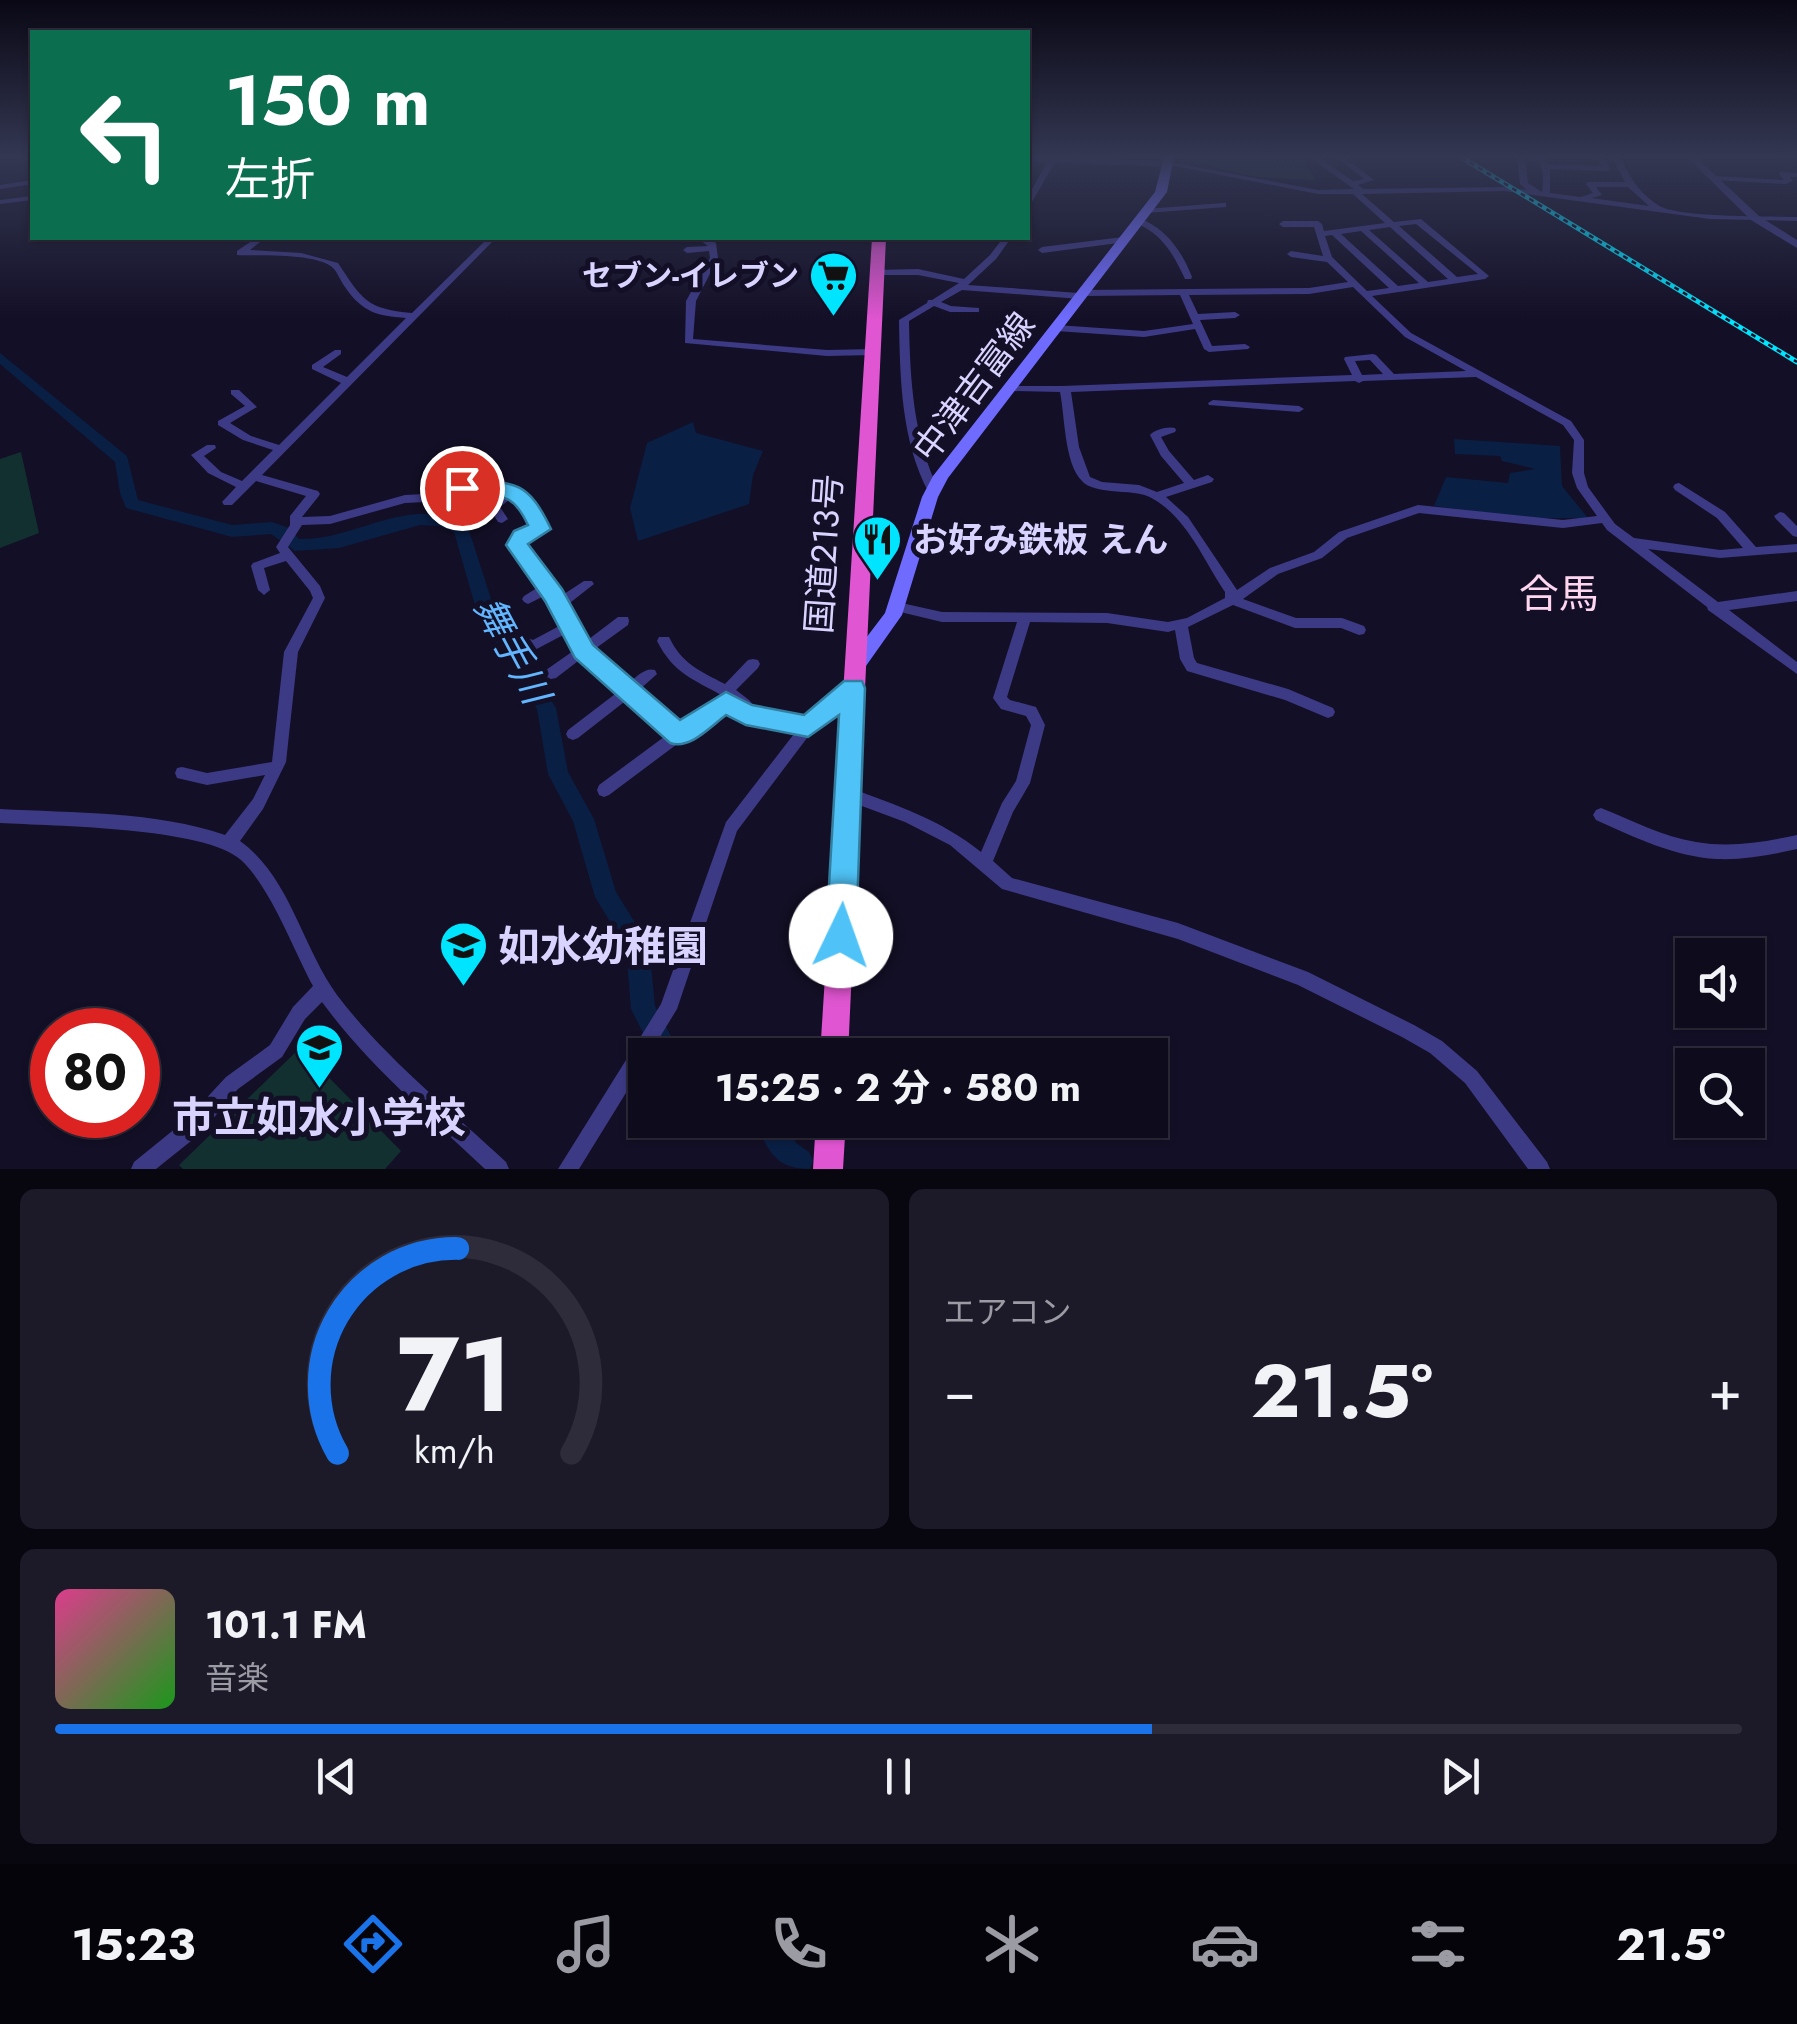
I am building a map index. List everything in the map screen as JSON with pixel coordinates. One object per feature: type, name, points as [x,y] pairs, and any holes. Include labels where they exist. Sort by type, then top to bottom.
[{"type":"highway","name":"国道213号","points":[[835,1038],[879,240]]},
{"type":"highway","points":[[828,1169],[830,1138]]},
{"type":"main road","name":"中津吉富線","points":[[853,678],[897,607],[933,490],[1145,212]]},
{"type":"street","points":[[1142,216],[1175,212]]},
{"type":"street","points":[[1377,212],[1455,280]]},
{"type":"street","points":[[1670,212],[1728,219],[1797,219]]},
{"type":"street","points":[[1749,212],[1797,245]]},
{"type":"street","points":[[1142,216],[1183,262],[1188,277]]},
{"type":"street","points":[[1320,234],[1418,221],[1484,276],[1366,294]]},
{"type":"street","points":[[1283,224],[1318,224],[1330,260],[1414,339],[1555,414],[1570,426],[1579,440],[1581,484],[1604,519],[1628,542],[1797,669]]},
{"type":"street","points":[[1362,228],[1426,284]]},
{"type":"street","points":[[1334,232],[1396,289]]},
{"type":"street","points":[[258,240],[240,253],[293,254],[328,262],[335,265],[346,287],[367,308],[382,314],[413,316]]},
{"type":"street","points":[[228,502],[490,240]]},
{"type":"street","points":[[703,240],[713,248],[714,258],[691,301],[688,341],[810,352],[874,352]]},
{"type":"street","points":[[933,490],[923,473],[917,447],[904,323],[908,315],[963,284],[996,254],[1005,240]]},
{"type":"street","points":[[1042,250],[1124,240]]},
{"type":"street","points":[[686,250],[713,248]]},
{"type":"street","points":[[1290,254],[1330,260]]},
{"type":"street","points":[[877,272],[918,272],[963,284],[1082,295],[1309,291],[1355,284]]},
{"type":"street","points":[[1183,292],[1209,348],[1245,347]]},
{"type":"street","points":[[931,302],[950,309],[976,310]]},
{"type":"street","points":[[1056,328],[1144,334],[1231,311]]},
{"type":"street","points":[[338,352],[316,367],[348,382]]},
{"type":"street","points":[[1359,380],[1349,359],[1373,357],[1392,378]]},
{"type":"street","points":[[1010,388],[1064,390],[1478,374]]},
{"type":"street","points":[[1232,384],[1240,404]]},
{"type":"street","points":[[1064,390],[1072,446],[1086,479],[1098,486],[1144,490],[1157,496],[1183,520],[1231,591],[1232,600]]},
{"type":"street","points":[[235,392],[252,408],[222,423],[246,438],[282,448]]},
{"type":"street","points":[[1213,403],[1300,409]]},
{"type":"street","points":[[1171,430],[1154,434],[1191,484]]},
{"type":"street","points":[[211,448],[197,455],[208,469],[226,480],[312,492],[312,500],[298,514],[282,547],[316,589],[318,598],[291,652],[278,768],[228,844]]},
{"type":"street","points":[[1157,496],[1208,479]]},
{"type":"street","points":[[297,521],[323,521],[405,499],[447,497],[466,486],[514,490],[531,506],[540,529],[521,536],[517,545],[559,604],[583,650],[679,735]]},
{"type":"street","points":[[1678,487],[1721,514],[1753,552]]},
{"type":"street","points":[[502,519],[494,506],[514,490]]},
{"type":"street","points":[[897,607],[942,617],[1106,618],[1181,625],[1232,600],[1268,574],[1318,555],[1338,537],[1418,509],[1564,524],[1604,519]]},
{"type":"street","points":[[1780,516],[1797,533]]},
{"type":"street","points":[[1628,542],[1720,554],[1797,548]]},
{"type":"street","points":[[264,590],[257,566],[286,556]]},
{"type":"street","points":[[559,604],[588,584]]},
{"type":"street","points":[[528,599],[548,588]]},
{"type":"street","points":[[1713,607],[1797,596]]},
{"type":"street","points":[[1232,600],[1303,625],[1342,623],[1359,630]]},
{"type":"street","points":[[984,862],[1007,808],[1023,783],[1038,725],[1031,711],[1006,705],[1000,698],[1025,618]]},
{"type":"street","points":[[551,674],[622,621]]},
{"type":"street","points":[[1181,625],[1192,667],[1288,694],[1328,712]]},
{"type":"street","points":[[528,643],[532,647],[570,626]]},
{"type":"street","points":[[664,641],[676,664],[742,700],[754,716]]},
{"type":"street","points":[[727,691],[753,664]]},
{"type":"street","points":[[573,734],[650,674]]},
{"type":"street","points":[[568,1169],[668,1008],[731,827],[808,726],[853,678]]},
{"type":"street","points":[[604,790],[723,702],[754,716],[808,726]]},
{"type":"street","points":[[182,773],[207,779],[278,768]]},
{"type":"street","points":[[848,794],[943,834],[1008,884],[1188,934],[1302,978],[1408,1031],[1436,1047],[1471,1077],[1540,1169]]},
{"type":"street","points":[[1601,815],[1670,845],[1704,853],[1742,854],[1797,842]]},
{"type":"street","points":[[0,816],[154,828],[228,844],[256,864],[323,988],[354,1029],[499,1169]]},
{"type":"street","points":[[141,1169],[194,1126],[232,1083],[276,1052],[300,1013],[323,988]]},
{"type":"green space","points":[[21,452],[39,533],[0,548],[0,459]]},
{"type":"green space","name":"市立如水小学校","points":[[300,1048],[401,1151],[385,1169],[183,1169],[179,1165]]},
{"type":"water","points":[[693,422],[696,433],[763,451],[753,475],[749,504],[638,541],[630,508],[647,443]]},
{"type":"water","points":[[1454,439],[1560,446],[1562,486],[1588,518],[1523,518],[1434,506],[1446,477],[1508,483],[1510,473],[1535,469],[1502,461],[1500,456],[1455,454]]},
{"type":"waterway","name":"舞手川","points":[[0,357],[122,460],[132,504],[232,531],[272,528],[283,532],[295,545],[339,542],[420,520],[461,528],[485,609],[546,708],[558,774],[583,819],[606,897],[637,945],[643,1009],[659,1038]]},
{"type":"waterway","name":"舞手川","points":[[779,1138],[787,1152],[800,1161]]},
{"type":"railway","points":[[1550,212],[1797,362]]},
{"type":"place","name":"セブン-イレブン","points":[[834,318]]},
{"type":"place","name":"お好み鉄板 えん","points":[[878,582]]},
{"type":"place","name":"如水幼稚園","points":[[463,988]]},
{"type":"place","name":"市立如水小学校","points":[[319,1090]]},
{"type":"district","name":"合馬","points":[[1559,594]]},
{"type":"route","points":[[462,488],[508,488],[526,500],[540,529],[521,536],[517,545],[554,596],[584,652],[679,735],[726,702],[746,715],[808,726],[853,688],[841,936]]}]
